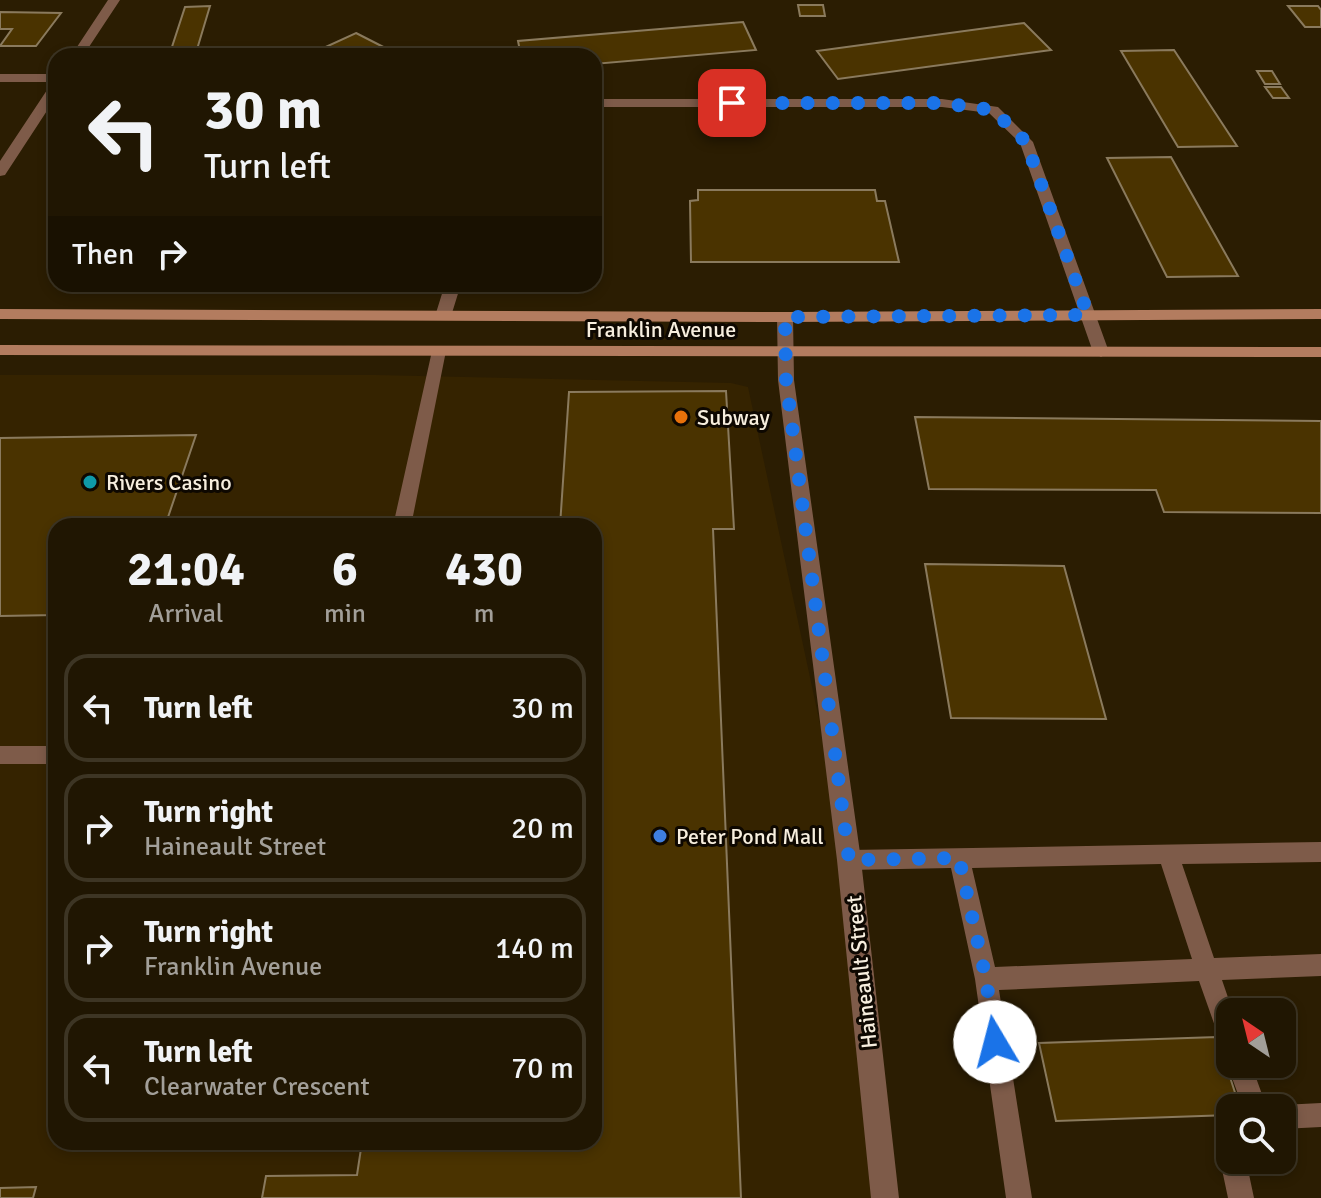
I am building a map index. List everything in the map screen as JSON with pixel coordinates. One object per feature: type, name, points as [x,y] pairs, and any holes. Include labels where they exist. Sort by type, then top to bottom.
[{"type":"main road","name":"Franklin Avenue","points":[[0,314],[444,313],[785,317],[1321,314]]},
{"type":"main road","name":"Franklin Avenue","points":[[0,350],[1321,352]]},
{"type":"street","points":[[82,48],[114,0]]},
{"type":"street","points":[[0,78],[48,78]]},
{"type":"street","points":[[0,172],[48,99]]},
{"type":"street","points":[[602,103],[942,103],[993,110],[1026,142],[1101,352]]},
{"type":"street","points":[[444,313],[451,292]]},
{"type":"street","name":"Haineault Street","points":[[785,317],[784,353],[849,860],[885,1198]]},
{"type":"lane","points":[[404,518],[439,351]]},
{"type":"lane","points":[[0,755],[48,755]]},
{"type":"lane","points":[[849,860],[1321,852]]},
{"type":"lane","points":[[1168,855],[1216,998]]},
{"type":"lane","points":[[959,858],[986,979],[1019,1198]]},
{"type":"lane","points":[[986,979],[1321,965]]},
{"type":"lane","points":[[1296,1116],[1321,1115]]},
{"type":"lane","points":[[1236,1174],[1241,1198]]},
{"type":"shaded area","points":[[0,375],[376,375],[731,383],[748,387],[849,860],[885,1198],[0,1198]]},
{"type":"building","points":[[798,5],[823,5],[825,16],[800,16]]},
{"type":"building","points":[[210,6],[197,48],[172,48],[185,7]]},
{"type":"building","points":[[1288,6],[1318,6],[1321,10],[1321,27],[1305,27]]},
{"type":"building","points":[[0,12],[61,13],[36,46],[0,46],[12,29],[0,29]]},
{"type":"building","points":[[743,22],[756,50],[602,63],[602,48],[519,48],[518,41]]},
{"type":"building","points":[[1024,23],[1051,50],[838,79],[817,51]]},
{"type":"building","points":[[356,33],[385,48],[323,48]]},
{"type":"building","points":[[1174,50],[1237,146],[1178,147],[1121,51]]},
{"type":"building","points":[[1257,71],[1272,71],[1280,84],[1265,84]]},
{"type":"building","points":[[1265,87],[1281,87],[1289,98],[1273,98]]},
{"type":"building","points":[[1171,157],[1238,276],[1167,277],[1107,158]]},
{"type":"building","points":[[698,190],[875,190],[877,201],[885,201],[899,262],[691,262],[690,201],[698,200]]},
{"type":"building","name":"Peter Pond Mall","points":[[726,391],[734,529],[713,529],[741,1198],[262,1198],[266,1176],[357,1175],[361,1150],[602,1150],[602,518],[561,518],[569,392]]},
{"type":"building","points":[[915,417],[1321,421],[1321,513],[1164,512],[1156,490],[929,489]]},
{"type":"building","name":"Rivers Casino","points":[[196,435],[168,518],[48,518],[48,615],[0,616],[0,438]]},
{"type":"building","points":[[925,564],[1064,566],[1106,719],[951,718]]},
{"type":"building","points":[[1216,1037],[1216,1078],[1230,1078],[1235,1094],[1216,1094],[1216,1115],[1056,1121],[1039,1043]]},
{"type":"building","points":[[36,1187],[33,1198],[0,1198],[0,1188]]},
{"type":"place","name":"Subway","points":[[681,417]]},
{"type":"place","name":"Rivers Casino","points":[[90,482]]},
{"type":"place","name":"Peter Pond Mall","points":[[660,836]]},
{"type":"route","points":[[732,103],[942,103],[993,110],[1026,142],[1088,315],[785,317],[786,380],[849,860],[959,858],[986,979],[995,1042]]}]
